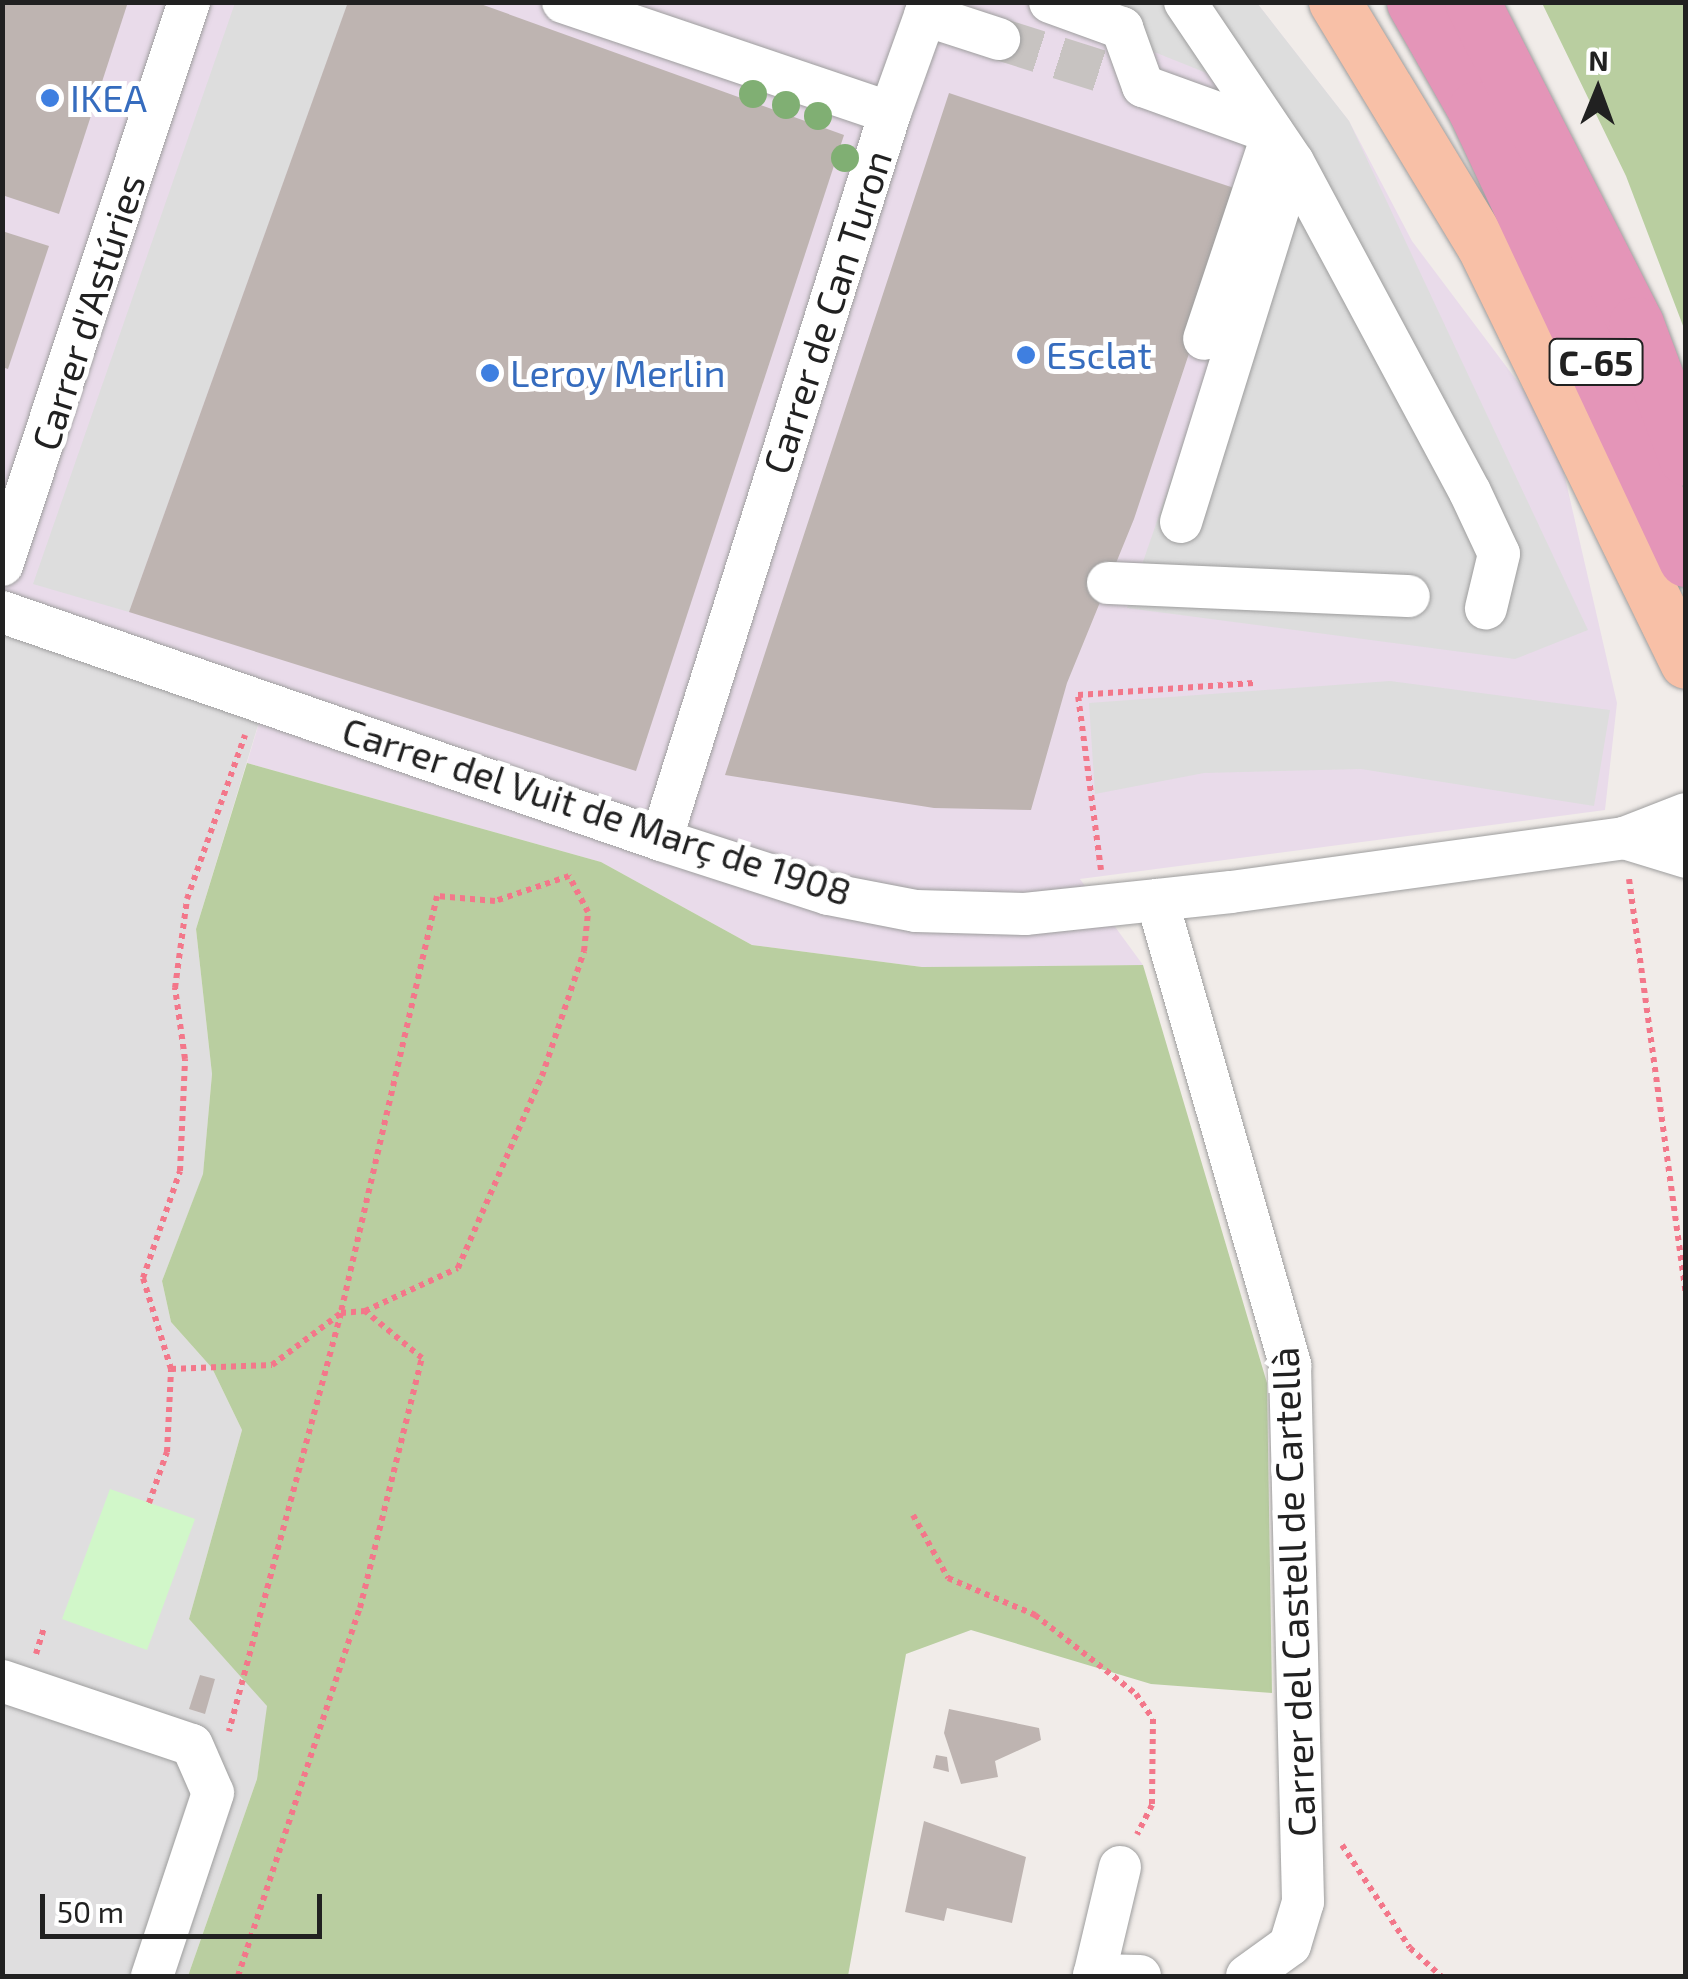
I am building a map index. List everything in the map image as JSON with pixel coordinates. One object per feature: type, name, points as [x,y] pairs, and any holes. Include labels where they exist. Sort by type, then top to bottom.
[{"type":"highway","points":[[1396,2],[1502,168]]},
{"type":"highway","name":"C-65","points":[[1414,2],[1502,168],[1686,559]]},
{"type":"highway","name":"C-65","points":[[1472,2],[1636,324],[1686,458]]},
{"type":"highway","points":[[1512,2],[1598,186],[1636,324]]},
{"type":"main road","points":[[1335,2],[1483,246],[1686,663]]},
{"type":"street","name":"Carrer d'Astúries","points":[[2,564],[190,2]]},
{"type":"street","name":"Carrer de Can Turon","points":[[563,2],[890,113],[661,840]]},
{"type":"street","points":[[1050,2],[1122,28],[1125,80],[1283,148]]},
{"type":"street","points":[[1184,2],[1283,148],[1499,554],[1486,608]]},
{"type":"street","points":[[890,113],[927,9],[999,39]]},
{"type":"street","points":[[1204,340],[1283,148]]},
{"type":"street","points":[[1181,522],[1283,148]]},
{"type":"street","points":[[1108,583],[1409,596]]},
{"type":"street","name":"Carrer del Vuit de Març de 1908","points":[[2,612],[661,840],[828,894],[916,910],[1110,905],[1157,900],[1624,838],[1686,814]]},
{"type":"street","name":"Carrer del Vuit de Març de 1908","points":[[1624,838],[1686,857]]},
{"type":"street","name":"Carrer del Castell de Cartellà","points":[[1157,900],[1278,1296],[1290,1365],[1301,1814],[1298,1928],[1275,1963],[1247,1976]]},
{"type":"street","points":[[2,1681],[192,1746],[213,1793],[152,1976]]},
{"type":"street","points":[[1120,1866],[1094,1976],[1140,1976]]},
{"type":"path","points":[[1110,905],[1078,695],[1254,683]]},
{"type":"path","points":[[149,1503],[168,1452],[171,1369],[143,1278],[180,1171],[186,1059],[176,988],[187,899],[251,715]]},
{"type":"path","points":[[1624,838],[1686,1296]]},
{"type":"path","points":[[171,1369],[272,1365],[341,1313],[365,1311],[458,1268],[528,1110],[584,951],[588,912],[568,876],[496,901],[437,896],[341,1313],[213,1793]]},
{"type":"path","points":[[238,1976],[360,1608],[422,1358],[365,1311]]},
{"type":"path","points":[[913,1515],[948,1578],[1035,1615],[1136,1694],[1153,1719],[1152,1805],[1120,1866]]},
{"type":"path","points":[[1301,1814],[1347,1848],[1410,1948],[1441,1976]]},
{"type":"shaded area","points":[[3,3],[1257,3],[1349,121],[1412,241],[1554,430],[1617,703],[1605,810],[1080,879],[1143,965],[922,967],[752,945],[601,862],[247,763],[266,699],[3,610]]},
{"type":"shaded area","points":[[235,3],[348,3],[129,612],[33,584]]},
{"type":"shaded area","points":[[1032,3],[1257,3],[1349,121],[1588,630],[1515,659],[1127,608],[1266,206],[1219,78]]},
{"type":"shaded area","points":[[3,610],[266,699],[196,929],[212,1074],[203,1175],[162,1281],[171,1322],[212,1368],[242,1430],[189,1619],[268,1706],[257,1779],[188,1976],[3,1976]]},
{"type":"shaded area","points":[[1390,681],[1610,710],[1594,806],[1361,769],[1204,773],[1095,794],[1089,703]]},
{"type":"green space","points":[[1542,3],[1685,3],[1685,331],[1626,176]]},
{"type":"green space","points":[[247,763],[601,862],[752,945],[922,967],[1143,965],[1267,1383],[1272,1693],[1151,1684],[971,1630],[906,1654],[848,1976],[188,1976],[257,1779],[267,1706],[189,1619],[242,1430],[212,1368],[171,1322],[162,1281],[203,1174],[212,1074],[196,929]]},
{"type":"green space","points":[[110,1489],[195,1519],[147,1650],[62,1619]]},
{"type":"building","name":"IKEA","points":[[2,2],[128,2],[59,214],[2,195]]},
{"type":"building","name":"Leroy Merlin","points":[[348,2],[475,2],[844,135],[636,771],[129,612]]},
{"type":"building","name":"Esclat","points":[[949,93],[1243,191],[1134,519],[1067,683],[1031,810],[934,808],[725,775]]},
{"type":"building","points":[[2,231],[49,246],[8,369],[2,367]]},
{"type":"building","points":[[200,1675],[215,1679],[205,1714],[189,1709]]},
{"type":"building","points":[[949,1709],[1039,1728],[1041,1740],[995,1761],[998,1777],[961,1784],[944,1733]]},
{"type":"building","points":[[936,1755],[947,1757],[949,1772],[933,1768]]},
{"type":"building","points":[[924,1821],[1026,1857],[1012,1923],[947,1908],[944,1921],[905,1912]]},
{"type":"tunnel","points":[[999,39],[1107,73]]},
{"type":"place","name":"IKEA","points":[[50,98]]},
{"type":"place","name":"Esclat","points":[[1026,355]]},
{"type":"place","name":"Leroy Merlin","points":[[490,373]]}]
